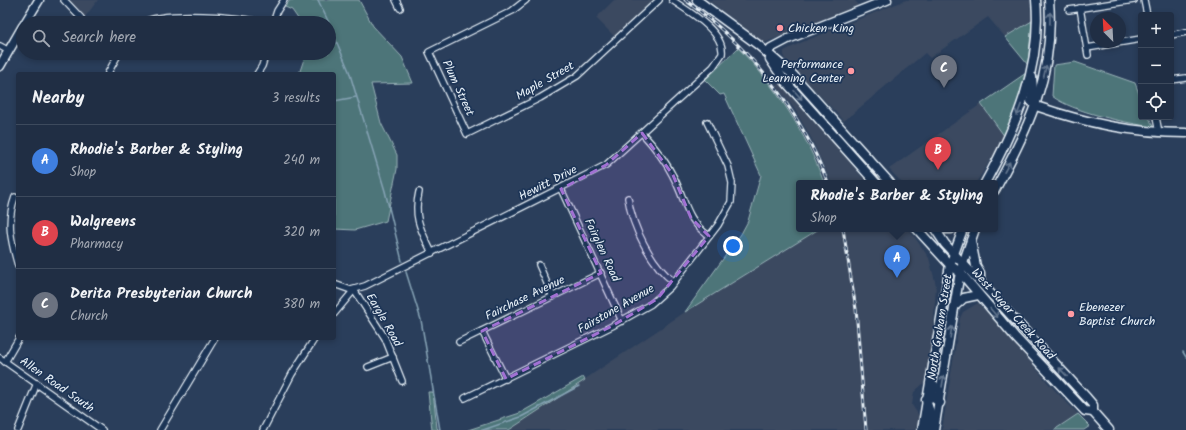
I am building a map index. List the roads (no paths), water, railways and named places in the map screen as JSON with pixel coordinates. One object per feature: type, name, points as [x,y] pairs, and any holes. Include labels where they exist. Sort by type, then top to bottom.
[{"type":"main road","points":[[29,16],[39,0]]},
{"type":"main road","points":[[697,0],[792,75],[887,180]]},
{"type":"main road","points":[[766,53],[771,48],[788,39],[887,0]]},
{"type":"main road","points":[[987,180],[1008,139],[1031,73],[1036,42],[1036,0]]},
{"type":"main road","points":[[998,184],[1022,139],[1036,106],[1047,58],[1050,26],[1050,0]]},
{"type":"main road","points":[[0,66],[16,38]]},
{"type":"main road","points":[[766,53],[784,80],[873,180]]},
{"type":"main road","points":[[1031,73],[1033,82],[1031,101],[1036,106],[1112,128],[1159,133],[1186,133]]},
{"type":"main road","points":[[827,127],[837,127],[854,143]]},
{"type":"main road","name":"West Sugar Creek Road","points":[[920,232],[950,266],[960,272],[1016,338],[1085,411],[1094,412]]},
{"type":"main road","name":"West Sugar Creek Road","points":[[937,232],[954,253],[1087,398],[1093,405],[1094,412],[1109,430]]},
{"type":"main road","name":"North Graham Street","points":[[922,430],[926,399],[950,266],[962,232]]},
{"type":"main road","name":"North Graham Street","points":[[934,430],[940,402],[960,272],[974,232]]},
{"type":"main road","points":[[970,240],[976,266],[980,273],[980,280]]},
{"type":"main road","points":[[954,306],[966,297],[978,295]]},
{"type":"main road","points":[[934,354],[935,379],[932,397],[940,402]]},
{"type":"main road","points":[[1056,379],[1064,384],[1079,398],[1087,398]]},
{"type":"main road","points":[[926,399],[930,412],[928,430]]},
{"type":"street","points":[[64,0],[79,16]]},
{"type":"street","points":[[275,16],[284,0]]},
{"type":"street","points":[[396,0],[400,8]]},
{"type":"street","name":"Plum Street","points":[[467,134],[429,52],[512,11],[526,0]]},
{"type":"street","name":"Maple Street","points":[[467,134],[550,93],[577,76],[659,0]]},
{"type":"street","name":"Hewitt Drive","points":[[354,290],[432,253],[606,165],[642,133],[713,67],[722,54],[721,42],[714,33],[672,0]]},
{"type":"street","points":[[1069,10],[1134,0]]},
{"type":"street","points":[[1144,0],[1146,12]]},
{"type":"street","points":[[1080,8],[1088,55]]},
{"type":"street","points":[[1174,34],[1186,32]]},
{"type":"street","points":[[1087,48],[1138,40]]},
{"type":"street","points":[[0,46],[9,51]]},
{"type":"street","points":[[109,72],[115,60]]},
{"type":"street","points":[[258,72],[264,60]]},
{"type":"street","points":[[1174,80],[1186,78]]},
{"type":"street","points":[[1157,120],[1159,133]]},
{"type":"street","name":"Fairstone Avenue","points":[[465,398],[622,321],[657,299],[674,282],[710,236],[728,209],[732,196],[732,183],[725,158],[707,122]]},
{"type":"street","points":[[642,133],[659,153],[673,175],[691,218],[710,236]]},
{"type":"street","name":"Fairglen Road","points":[[561,189],[622,321]]},
{"type":"street","points":[[419,192],[415,207],[416,216],[432,253]]},
{"type":"street","points":[[14,197],[9,218],[9,231],[16,258]]},
{"type":"street","points":[[628,198],[630,212],[651,258],[663,274],[674,282]]},
{"type":"street","points":[[539,265],[553,297]]},
{"type":"street","name":"Fairchase Avenue","points":[[459,342],[601,273]]},
{"type":"street","name":"Eargle Road","points":[[336,285],[354,290],[385,338],[402,380]]},
{"type":"street","points":[[336,312],[354,290]]},
{"type":"street","points":[[482,331],[506,379]]},
{"type":"street","points":[[2,360],[17,340]]},
{"type":"street","points":[[160,430],[214,340]]},
{"type":"street","points":[[263,430],[292,374],[314,340]]},
{"type":"street","points":[[368,367],[393,357]]},
{"type":"street","name":"Allen Road South","points":[[2,360],[102,430]]},
{"type":"street","points":[[18,430],[36,384]]},
{"type":"waterway","points":[[318,0],[326,16]]},
{"type":"waterway","points":[[336,40],[349,71],[385,191],[402,261]]},
{"type":"waterway","points":[[336,101],[356,97]]},
{"type":"waterway","points":[[406,272],[421,320],[440,430]]},
{"type":"waterway","points":[[1183,352],[1186,357]]},
{"type":"waterway","points":[[483,430],[521,417],[579,386]]},
{"type":"railway","points":[[685,0],[730,38],[770,81],[803,130],[827,180]]},
{"type":"railway","points":[[843,232],[856,309],[866,430]]},
{"type":"place","name":"Chicken King","points":[[780,28]]},
{"type":"place","name":"Performance Learning Center","points":[[851,71]]},
{"type":"place","name":"Derita Presbyterian Church","points":[[944,88]]},
{"type":"place","name":"Walgreens","points":[[938,170]]},
{"type":"place","name":"Rhodie's Barber & Styling","points":[[897,278]]},
{"type":"place","name":"Ebenezer Baptist Church","points":[[1071,314]]}]
